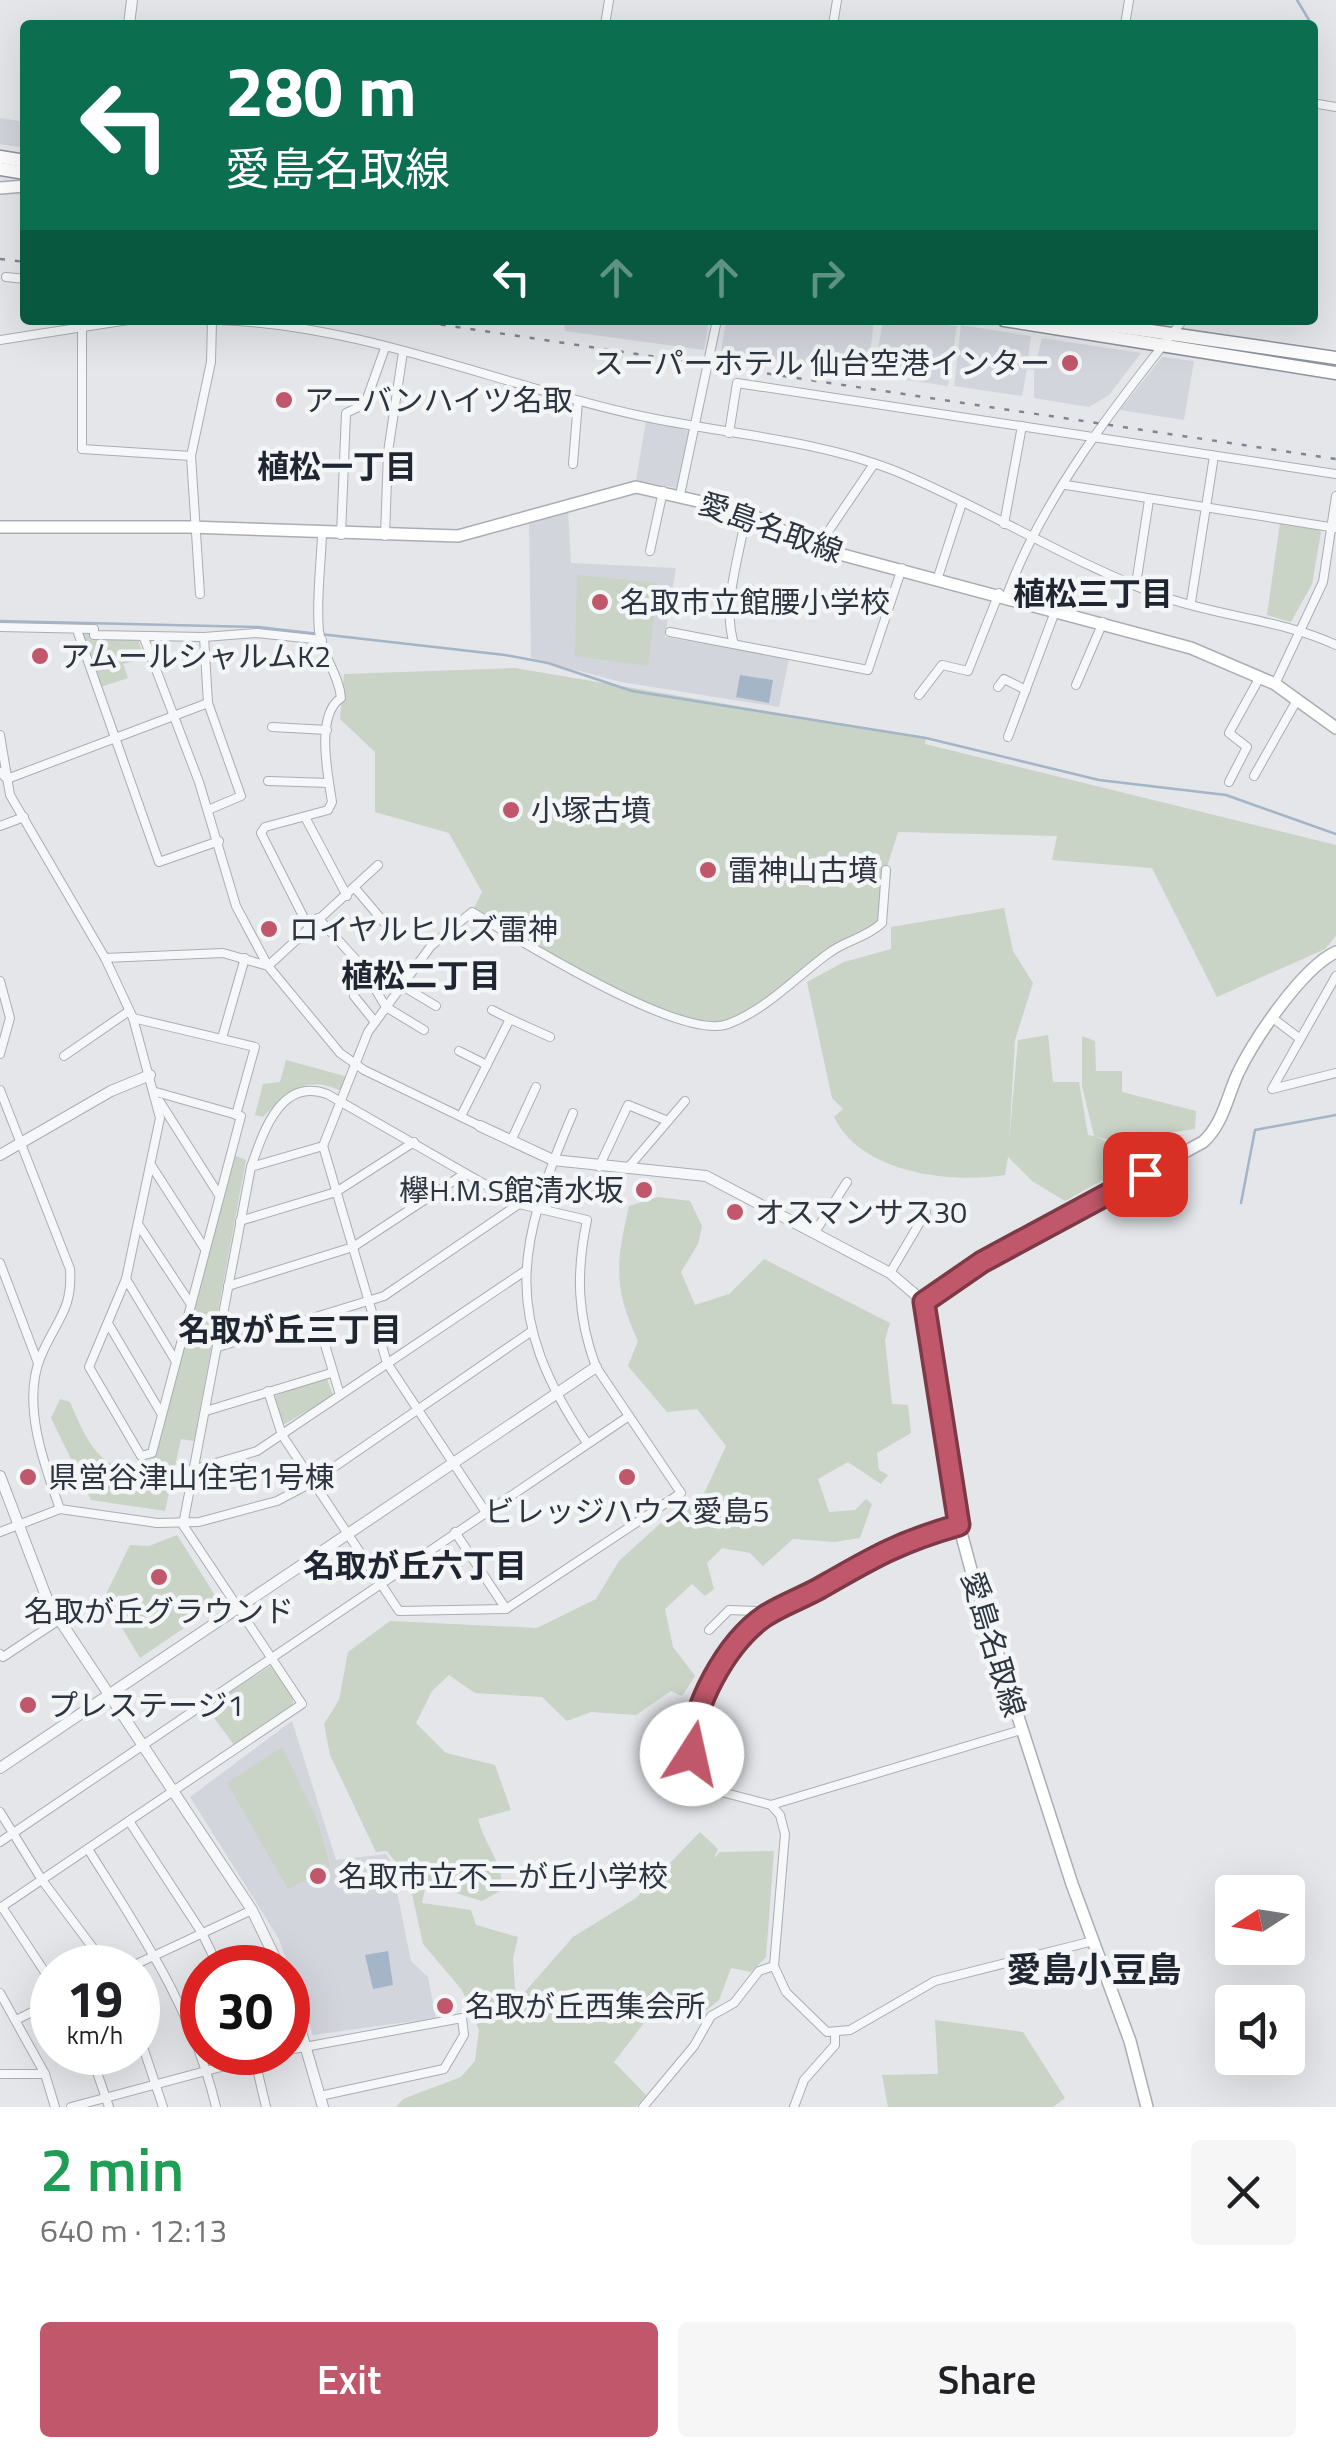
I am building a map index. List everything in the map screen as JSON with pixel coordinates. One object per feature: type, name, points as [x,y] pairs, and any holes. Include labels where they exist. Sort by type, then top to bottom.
[{"type":"highway","points":[[1046,325],[1336,358]]},
{"type":"highway","points":[[1099,325],[1336,373]]},
{"type":"main road","name":"愛島名取線","points":[[0,527],[458,536],[492,530],[623,487],[664,491],[746,512],[818,548],[1003,594],[1191,648],[1276,684],[1336,728]]},
{"type":"main road","points":[[924,1302],[982,1262],[1203,1142],[1218,1125],[1246,1058],[1314,966],[1336,952]]},
{"type":"main road","name":"愛島名取線","points":[[924,1302],[959,1525],[1021,1730],[1130,2041],[1147,2107]]},
{"type":"street","points":[[6,277],[20,278]]},
{"type":"street","points":[[57,333],[58,325]]},
{"type":"street","points":[[0,340],[99,325]]},
{"type":"street","points":[[200,594],[191,456],[215,325]]},
{"type":"street","points":[[268,325],[485,370],[578,401],[874,464],[1136,584],[1300,629],[1336,645]]},
{"type":"street","points":[[680,495],[716,325]]},
{"type":"street","points":[[919,695],[942,664],[968,671],[1032,536],[1180,325]]},
{"type":"street","points":[[82,328],[82,450],[191,456]]},
{"type":"street","points":[[341,535],[346,413],[365,404],[384,348]]},
{"type":"street","points":[[386,536],[388,452],[403,352]]},
{"type":"street","points":[[728,433],[737,383],[1336,474]]},
{"type":"street","points":[[573,464],[578,401]]},
{"type":"street","points":[[1004,524],[1022,426]]},
{"type":"street","points":[[1191,602],[1214,456]]},
{"type":"street","points":[[818,548],[874,464]]},
{"type":"street","points":[[1066,485],[1334,527]]},
{"type":"street","points":[[650,552],[664,491]]},
{"type":"street","points":[[1276,684],[1324,582],[1336,496]]},
{"type":"street","points":[[1136,584],[1149,500]]},
{"type":"street","points":[[938,577],[962,503]]},
{"type":"street","points":[[734,644],[731,603],[746,512]]},
{"type":"street","points":[[308,926],[262,834],[266,828],[328,810],[328,714],[341,698],[340,678],[321,635],[322,534]]},
{"type":"street","points":[[670,632],[868,670],[902,568]]},
{"type":"street","points":[[1324,582],[1336,584]]},
{"type":"street","points":[[1008,737],[1056,609]]},
{"type":"street","points":[[1076,686],[1102,622]]},
{"type":"street","points":[[0,627],[94,630],[94,635],[144,638],[257,633],[321,635]]},
{"type":"street","points":[[77,630],[160,862],[218,841]]},
{"type":"street","points":[[204,636],[208,703],[242,796],[208,810]]},
{"type":"street","points":[[144,638],[208,810],[236,906],[268,966],[340,1053],[357,1066],[553,1160],[706,1176],[890,1273],[924,1302]]},
{"type":"street","points":[[1229,782],[1247,746],[1229,733],[1260,677]]},
{"type":"street","points":[[998,686],[1004,679],[1026,690]]},
{"type":"street","points":[[1254,776],[1297,700]]},
{"type":"street","points":[[3,776],[114,740],[208,703]]},
{"type":"street","points":[[272,727],[327,730]]},
{"type":"street","points":[[0,735],[3,776],[10,795],[104,958],[131,1014],[156,1095],[160,1118],[126,1278],[89,1367],[141,1456],[152,1453],[255,1048],[131,1014],[64,1056]]},
{"type":"street","points":[[268,781],[329,783]]},
{"type":"street","points":[[0,826],[24,816]]},
{"type":"street","points":[[305,817],[347,896]]},
{"type":"street","points":[[268,966],[378,865]]},
{"type":"street","points":[[485,1511],[387,1363],[323,1146],[375,1022],[431,946],[472,912],[598,986],[709,1029],[730,1024],[830,951],[869,935],[882,923],[886,870]]},
{"type":"street","points":[[355,888],[393,933]]},
{"type":"street","points":[[318,918],[360,964],[386,1007],[424,1030]]},
{"type":"street","points":[[104,958],[184,953],[245,958],[268,966]]},
{"type":"street","points":[[222,1038],[245,958]]},
{"type":"street","points":[[1336,976],[1268,1090],[1336,1073]]},
{"type":"street","points":[[0,981],[10,1018],[8,1040],[0,1054]]},
{"type":"street","points":[[400,985],[436,1006]]},
{"type":"street","points":[[354,996],[375,1022]]},
{"type":"street","points":[[492,1010],[550,1037]]},
{"type":"street","points":[[461,1116],[510,1018]]},
{"type":"street","points":[[1274,1019],[1299,1038]]},
{"type":"street","points":[[459,1052],[487,1065]]},
{"type":"street","points":[[0,1155],[111,1091],[150,1076]]},
{"type":"street","points":[[512,1141],[536,1087]]},
{"type":"street","points":[[30,1951],[1,1908],[302,1704],[184,1525],[251,1167],[266,1124],[287,1098],[315,1089],[519,1204],[586,1220],[578,1289],[596,1367],[681,1493],[506,1609],[399,1611],[282,1435],[268,1391]]},
{"type":"street","points":[[0,1090],[66,1251],[71,1284],[72,1298],[38,1363],[34,1379],[37,1430],[60,1509]]},
{"type":"street","points":[[156,1095],[254,1120]]},
{"type":"street","points":[[156,1095],[219,1195]]},
{"type":"street","points":[[627,1169],[686,1101]]},
{"type":"street","points":[[599,1167],[628,1105],[668,1121]]},
{"type":"street","points":[[573,1113],[534,1209],[525,1270],[532,1331],[554,1394],[587,1443]]},
{"type":"street","points":[[240,1221],[336,1192],[414,1142]]},
{"type":"street","points":[[251,1167],[323,1146]]},
{"type":"street","points":[[152,1165],[205,1248]]},
{"type":"street","points":[[228,1286],[353,1248],[464,1174]]},
{"type":"street","points":[[815,1232],[847,1182]]},
{"type":"street","points":[[218,1347],[384,1296],[519,1204]]},
{"type":"street","points":[[890,1273],[926,1212]]},
{"type":"street","points":[[138,1224],[190,1303]]},
{"type":"street","points":[[0,1263],[38,1363]]},
{"type":"street","points":[[195,1469],[257,1451],[525,1270]]},
{"type":"street","points":[[126,1278],[175,1360]]},
{"type":"street","points":[[317,1318],[340,1394]]},
{"type":"street","points":[[108,1325],[161,1412]]},
{"type":"street","points":[[0,1532],[60,1509],[184,1525],[262,1506],[312,1484],[532,1331]]},
{"type":"street","points":[[0,1768],[596,1367]]},
{"type":"street","points":[[206,1411],[332,1373]]},
{"type":"street","points":[[0,1842],[629,1416]]},
{"type":"street","points":[[0,1476],[59,1620],[252,1910],[269,1945]]},
{"type":"street","points":[[959,1525],[872,1554],[764,1617],[743,1636],[698,1710],[691,1733],[698,1771],[710,1789],[771,1805],[1021,1730]]},
{"type":"street","points":[[455,1532],[506,1609]]},
{"type":"street","points":[[709,1630],[729,1610],[756,1611],[764,1617]]},
{"type":"street","points":[[0,1654],[2,1657],[59,1620]]},
{"type":"street","points":[[771,1805],[780,1815],[785,1834],[774,1966],[786,1992],[814,2022],[835,2034]]},
{"type":"street","points":[[0,1812],[42,1880],[91,1945]]},
{"type":"street","points":[[129,1821],[207,1945]]},
{"type":"street","points":[[88,1849],[150,1945]]},
{"type":"street","points":[[160,1953],[252,1910]]},
{"type":"street","points":[[835,2034],[935,1981],[1093,1941]]},
{"type":"street","points":[[160,1964],[180,2010]]},
{"type":"street","points":[[642,2107],[694,2046],[711,2016],[734,2003],[759,1971],[774,1966]]},
{"type":"street","points":[[0,1993],[30,2043]]},
{"type":"street","points":[[18,2019],[30,2013]]},
{"type":"street","points":[[310,2046],[462,2018],[464,2035],[444,2069],[322,2102],[310,2054]]},
{"type":"street","points":[[794,2107],[804,2080],[835,2044],[835,2034]]},
{"type":"street","points":[[0,2074],[30,2074]]},
{"type":"street","points":[[45,2075],[55,2107]]},
{"type":"street","points":[[98,2075],[108,2102]]},
{"type":"street","points":[[153,2075],[162,2107]]},
{"type":"street","points":[[71,2107],[108,2102],[156,2083],[190,2075]]},
{"type":"street","points":[[208,2075],[216,2107]]},
{"type":"street","points":[[259,2075],[266,2107]]},
{"type":"shaded area","points":[[0,118],[20,121],[20,147],[0,144]]},
{"type":"shaded area","points":[[564,325],[708,325],[704,350],[565,331]]},
{"type":"shaded area","points":[[725,325],[873,325],[870,354],[862,373],[721,351]]},
{"type":"shaded area","points":[[882,325],[957,326],[948,386],[879,376],[877,355]]},
{"type":"shaded area","points":[[961,325],[1031,336],[1028,359],[1036,362],[1042,338],[1141,353],[1109,395],[1089,407],[1034,398],[1034,370],[1027,369],[1022,396],[954,386]]},
{"type":"shaded area","points":[[1162,357],[1194,361],[1184,420],[1120,410]]},
{"type":"shaded area","points":[[646,421],[689,431],[677,488],[636,480]]},
{"type":"shaded area","name":"名取市立館腰小学校","points":[[568,511],[571,563],[676,568],[665,637],[789,659],[779,707],[621,682],[531,658],[529,524]]},
{"type":"shaded area","points":[[1280,523],[1317,528],[1321,532],[1312,584],[1291,622],[1267,615]]},
{"type":"shaded area","points":[[577,575],[658,583],[648,666],[575,656]]},
{"type":"shaded area","points":[[82,632],[136,632],[144,659],[123,664],[128,678],[101,687]]},
{"type":"shaded area","points":[[515,668],[926,738],[925,744],[1336,845],[1336,936],[1325,949],[1217,997],[1152,868],[1052,860],[1057,836],[898,832],[886,870],[882,923],[830,951],[730,1024],[687,1024],[598,986],[472,912],[482,892],[449,833],[375,812],[375,752],[340,719],[344,674]]},
{"type":"shaded area","points":[[1004,908],[1013,951],[1033,983],[1015,1040],[1009,1142],[1018,1040],[1048,1035],[1053,1082],[1079,1082],[1088,1135],[1094,1136],[1082,1086],[1082,1036],[1095,1041],[1096,1071],[1122,1071],[1122,1092],[1196,1111],[1195,1129],[1115,1141],[1096,1137],[1112,1144],[1184,1135],[1065,1201],[1032,1181],[1008,1157],[1005,1175],[959,1178],[885,1162],[847,1136],[834,1117],[843,1109],[832,1098],[807,982],[844,962],[891,949],[891,927]]},
{"type":"shaded area","points":[[286,1060],[348,1077],[346,1086],[339,1090],[306,1085],[288,1094],[263,1117],[255,1115],[263,1084],[280,1082]]},
{"type":"shaded area","points":[[233,1155],[246,1160],[194,1441],[181,1439],[165,1511],[91,1500],[51,1418],[60,1399],[70,1402],[98,1453],[118,1467],[148,1473]]},
{"type":"shaded area","points":[[658,1197],[690,1201],[702,1226],[698,1244],[681,1272],[695,1305],[729,1294],[764,1259],[890,1323],[885,1340],[892,1404],[908,1405],[911,1433],[877,1453],[879,1470],[888,1475],[881,1484],[848,1462],[818,1479],[829,1512],[855,1510],[866,1499],[872,1504],[860,1538],[835,1542],[793,1539],[763,1566],[750,1553],[722,1548],[707,1563],[714,1589],[705,1596],[692,1584],[665,1609],[673,1647],[695,1676],[682,1696],[671,1691],[636,1715],[591,1712],[567,1721],[542,1697],[475,1693],[449,1675],[432,1691],[416,1723],[446,1753],[495,1765],[511,1810],[478,1819],[500,1871],[502,1890],[482,1901],[426,1884],[422,1903],[471,1910],[476,1925],[518,1937],[513,1959],[516,2002],[573,1937],[636,1898],[700,1832],[718,1849],[714,1858],[720,1852],[774,1851],[766,1957],[751,1972],[731,1968],[719,2000],[689,2024],[663,2011],[664,1997],[614,2062],[646,2095],[636,2107],[396,2107],[403,2099],[461,2077],[475,2061],[479,2030],[462,1990],[423,1944],[409,1880],[387,1851],[376,1852],[330,1755],[324,1724],[339,1700],[348,1652],[390,1621],[537,1628],[596,1599],[619,1561],[663,1521],[703,1496],[726,1446],[697,1409],[667,1412],[628,1366],[638,1341],[621,1290],[621,1244],[629,1206]]},
{"type":"shaded area","points":[[326,1376],[333,1396],[281,1426],[275,1396]]},
{"type":"shaded area","name":"名取が丘グラウンド","points":[[177,1535],[216,1597],[209,1611],[140,1658],[104,1598],[130,1545],[149,1546]]},
{"type":"shaded area","points":[[272,1665],[293,1696],[293,1707],[234,1745],[206,1707]]},
{"type":"shaded area","name":"名取市立不二が丘小学校","points":[[292,1721],[336,1860],[386,1854],[391,1862],[411,1961],[428,1977],[436,2018],[313,2035],[310,1945],[281,1945],[190,1797]]},
{"type":"shaded area","points":[[282,1747],[317,1819],[330,1866],[288,1889],[227,1783]]},
{"type":"shaded area","points":[[935,2020],[1023,2032],[1065,2098],[1053,2107],[888,2107],[882,2075],[938,2074]]},
{"type":"water","points":[[740,675],[773,680],[769,703],[736,697]]},
{"type":"water","points":[[388,1951],[393,1985],[373,1989],[365,1955]]},
{"type":"waterway","points":[[1297,0],[1309,20]]},
{"type":"waterway","points":[[0,621],[258,627],[505,655],[548,663],[632,691],[926,738],[1099,780],[1226,795],[1336,834]]},
{"type":"waterway","points":[[1241,1203],[1255,1130],[1336,1115]]},
{"type":"railway","points":[[0,259],[20,261]]},
{"type":"railway","points":[[444,325],[1336,459]]},
{"type":"place","name":"スーパーホテル 仙台空港インター","points":[[1070,363]]},
{"type":"place","name":"アーバンハイツ名取","points":[[284,400]]},
{"type":"place","name":"名取市立館腰小学校","points":[[600,602]]},
{"type":"place","name":"アムールシャルムK2","points":[[40,656]]},
{"type":"place","name":"小塚古墳","points":[[511,810]]},
{"type":"place","name":"雷神山古墳","points":[[708,870]]},
{"type":"place","name":"ロイヤルヒルズ雷神","points":[[269,929]]},
{"type":"place","name":"欅H.M.S館清水坂","points":[[644,1190]]},
{"type":"place","name":"オスマンサス30","points":[[735,1212]]},
{"type":"place","name":"県営谷津山住宅1号棟","points":[[28,1477]]},
{"type":"place","name":"ビレッジハウス愛島5","points":[[627,1477]]},
{"type":"place","name":"名取が丘グラウンド","points":[[159,1577]]},
{"type":"place","name":"プレステージ1","points":[[28,1705]]},
{"type":"place","name":"名取市立不二が丘小学校","points":[[318,1876]]},
{"type":"place","name":"名取が丘西集会所","points":[[445,2006]]},
{"type":"district","name":"植松一丁目","points":[[337,466]]},
{"type":"district","name":"植松三丁目","points":[[1093,593]]},
{"type":"district","name":"植松二丁目","points":[[421,975]]},
{"type":"district","name":"名取が丘三丁目","points":[[290,1329]]},
{"type":"district","name":"名取が丘六丁目","points":[[415,1565]]},
{"type":"district","name":"愛島小豆島","points":[[1094,1969]]},
{"type":"route","points":[[692,1754],[691,1733],[698,1710],[743,1636],[764,1617],[818,1589],[872,1554],[959,1525],[924,1302],[982,1262],[1145,1174]]}]
